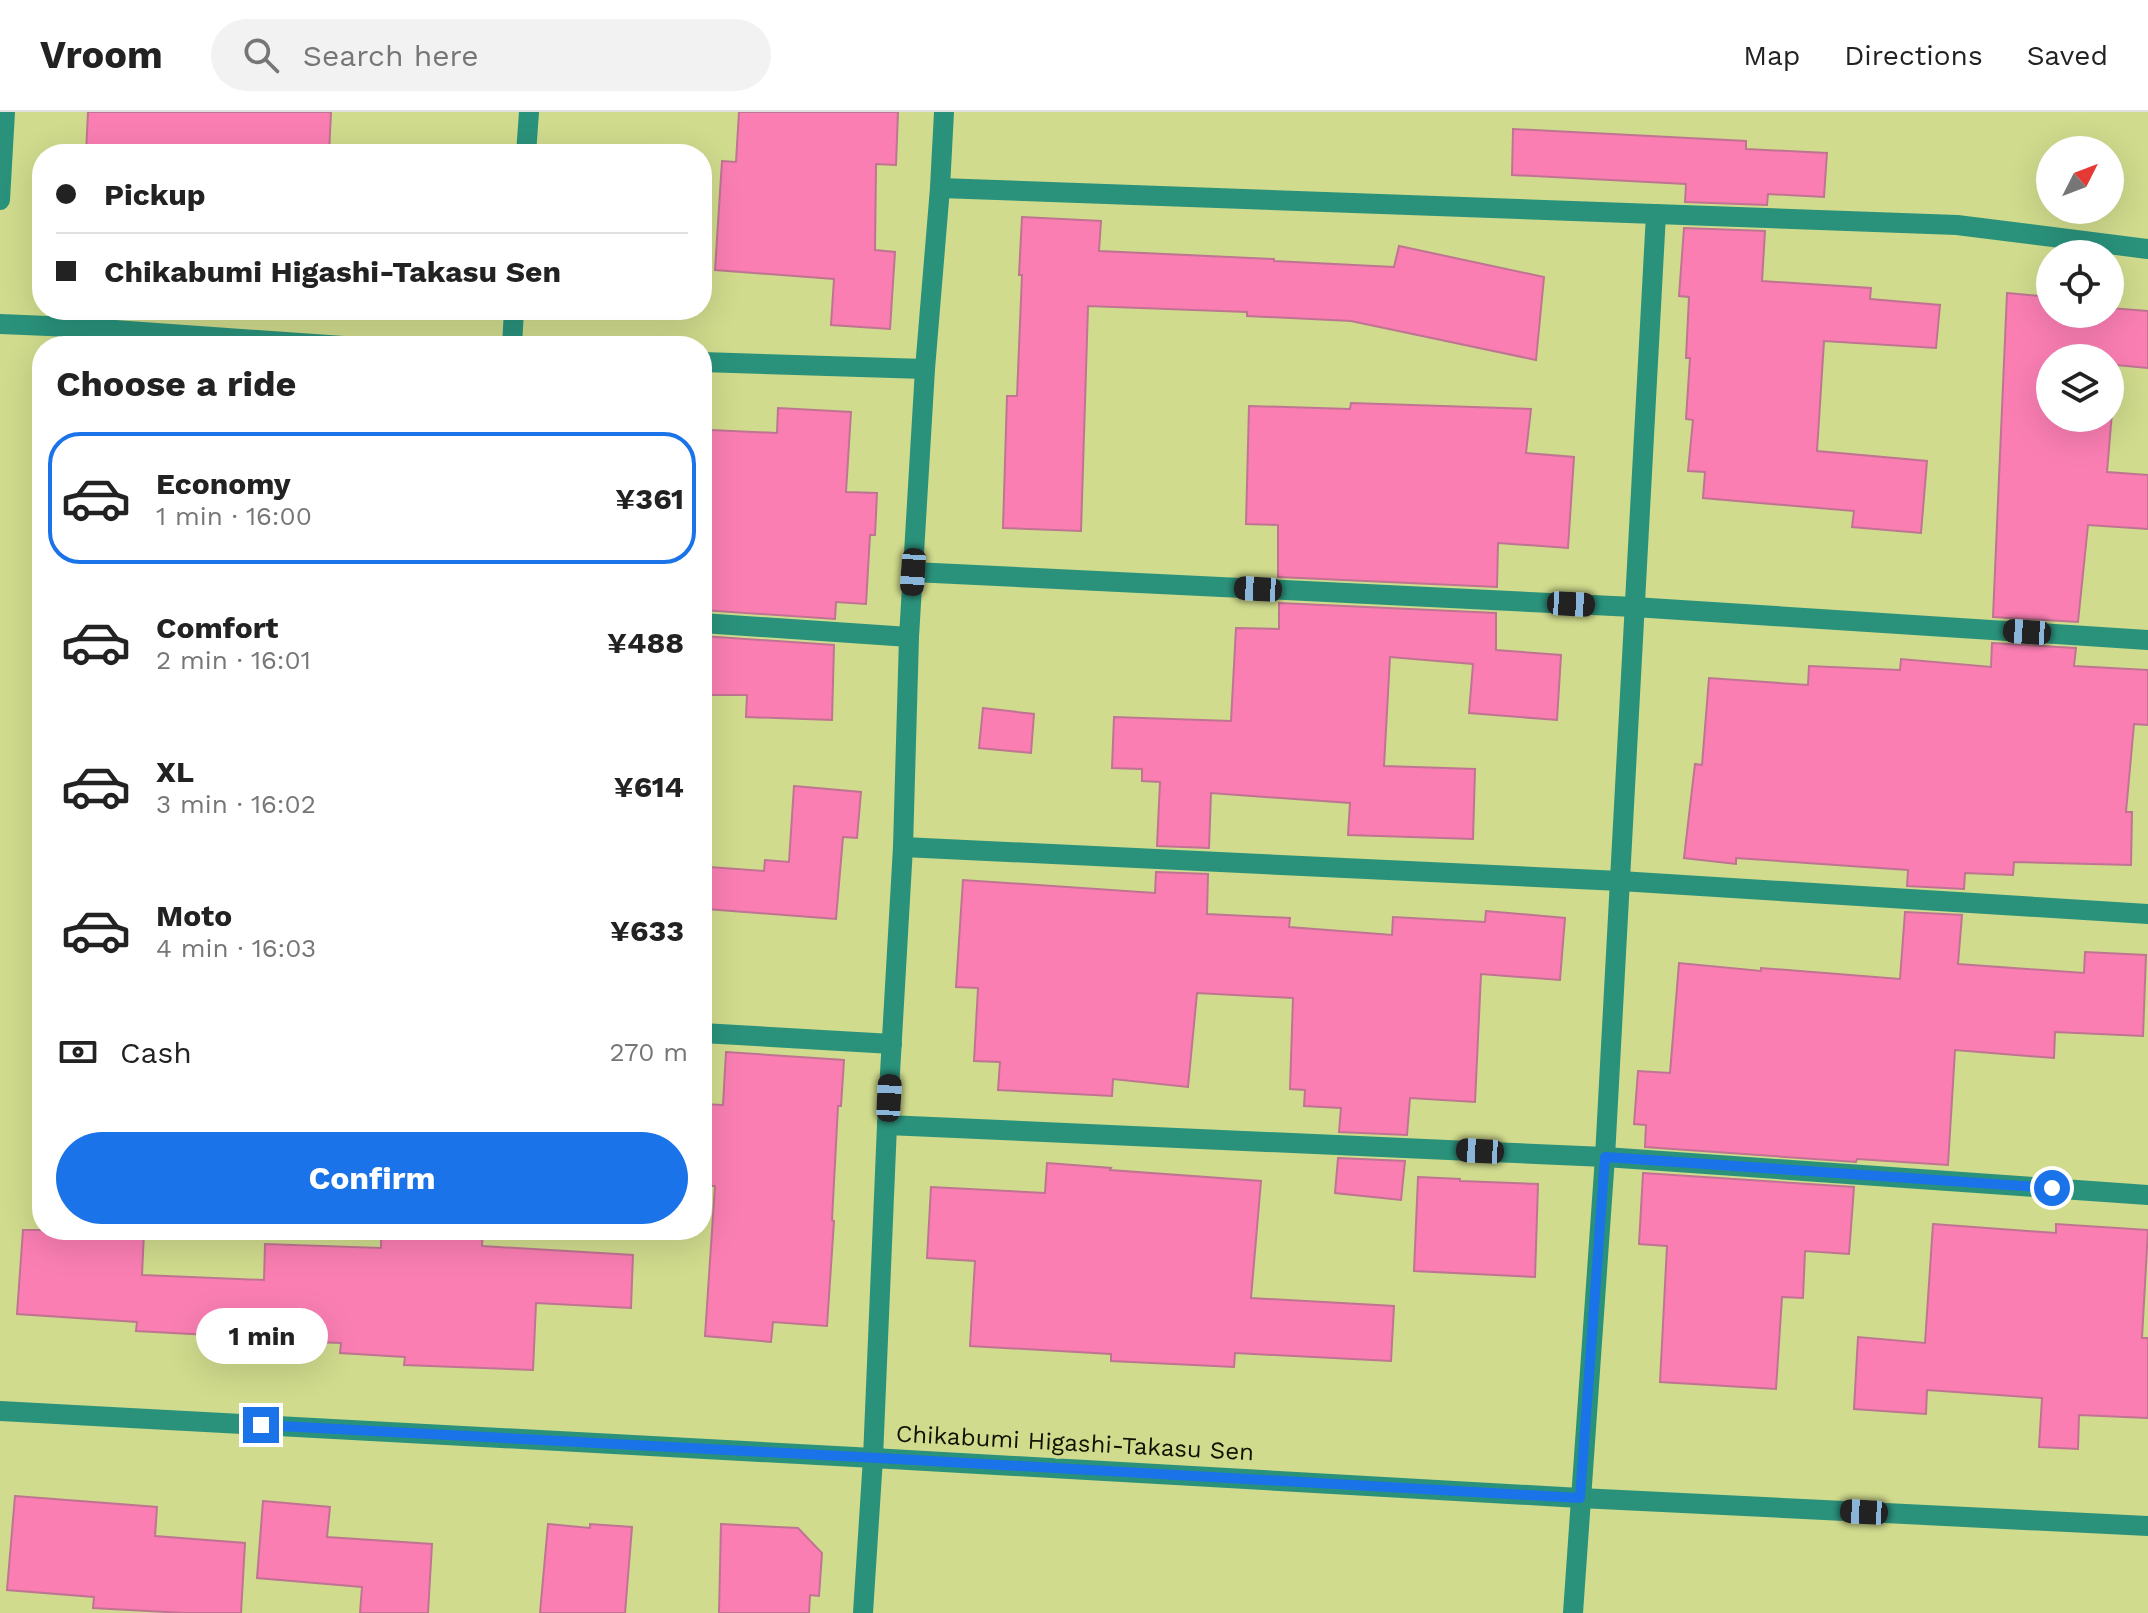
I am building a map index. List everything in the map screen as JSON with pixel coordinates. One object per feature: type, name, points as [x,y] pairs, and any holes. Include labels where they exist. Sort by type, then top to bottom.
[{"type":"street","points":[[0,200],[5,112]]},
{"type":"street","points":[[527,144],[529,112]]},
{"type":"street","points":[[863,1613],[903,847],[909,637],[944,112]]},
{"type":"street","points":[[940,188],[1957,225],[2148,249]]},
{"type":"street","points":[[1573,1613],[1605,1157],[1656,214]]},
{"type":"street","points":[[0,324],[173,336]]},
{"type":"street","points":[[712,362],[925,369]]},
{"type":"street","points":[[913,572],[1634,607],[2148,640]]},
{"type":"street","points":[[712,624],[909,637]]},
{"type":"street","points":[[903,847],[1620,881],[2148,914]]},
{"type":"street","points":[[712,1034],[892,1044]]},
{"type":"street","points":[[887,1125],[1605,1157],[2148,1195]]},
{"type":"street","name":"Chikabumi Higashi-Takasu Sen","points":[[0,1411],[1580,1498],[2148,1526]]},
{"type":"building","points":[[88,112],[331,112],[329,144],[86,144]]},
{"type":"building","points":[[739,112],[898,112],[896,165],[876,164],[875,250],[895,252],[890,329],[831,325],[834,279],[715,270],[722,161],[736,162]]},
{"type":"building","points":[[1513,129],[1746,141],[1746,149],[1827,153],[1824,197],[1768,194],[1767,205],[1685,202],[1686,184],[1512,175]]},
{"type":"building","points":[[1022,217],[1101,221],[1099,251],[1394,267],[1399,246],[1544,277],[1536,360],[1351,321],[1247,316],[1247,312],[1088,306],[1081,531],[1003,528],[1007,396],[1017,396]]},
{"type":"building","points":[[1684,228],[1765,231],[1762,281],[1871,288],[1870,299],[1940,305],[1936,348],[1824,341],[1817,451],[1927,461],[1921,533],[1852,527],[1854,511],[1703,498],[1705,472],[1688,471],[1693,420],[1686,419],[1690,358],[1686,358],[1689,297],[1679,296]]},
{"type":"building","points":[[2007,293],[2036,296],[2036,328],[2124,328],[2124,309],[2148,311],[2148,368],[2124,366],[2124,344],[2036,344],[2036,432],[2110,432],[2107,472],[2148,475],[2148,529],[2088,525],[2078,622],[1993,617]]},
{"type":"building","points":[[1351,403],[1531,409],[1526,453],[1574,457],[1568,548],[1498,543],[1497,587],[1278,577],[1278,525],[1246,524],[1249,406],[1350,409]]},
{"type":"building","points":[[778,408],[851,412],[846,492],[877,493],[875,535],[870,535],[866,604],[836,602],[835,619],[712,611],[712,430],[777,433]]},
{"type":"building","points":[[1279,603],[1496,613],[1496,650],[1561,655],[1557,720],[1469,713],[1473,664],[1390,657],[1384,766],[1475,769],[1473,839],[1348,835],[1350,803],[1211,793],[1209,848],[1157,846],[1160,782],[1142,781],[1142,769],[1112,768],[1114,717],[1231,721],[1236,628],[1279,629]]},
{"type":"building","points":[[712,637],[834,645],[832,720],[746,717],[747,695],[712,695]]},
{"type":"building","points":[[1992,643],[2076,648],[2074,666],[2148,670],[2148,725],[2134,724],[2126,812],[2132,812],[2131,865],[2014,862],[2013,875],[1965,873],[1964,889],[1907,886],[1908,870],[1736,858],[1736,864],[1684,858],[1695,764],[1702,765],[1709,678],[1808,685],[1809,666],[1900,670],[1901,659],[1991,667]]},
{"type":"building","points":[[983,708],[1034,714],[1031,753],[979,748]]},
{"type":"building","points":[[794,786],[861,792],[857,838],[843,837],[836,919],[712,909],[712,867],[764,871],[765,860],[789,862]]},
{"type":"building","points":[[1156,872],[1208,874],[1207,914],[1290,918],[1289,927],[1392,935],[1393,917],[1485,922],[1486,911],[1565,918],[1560,980],[1481,974],[1475,1102],[1410,1098],[1407,1135],[1339,1132],[1341,1108],[1304,1106],[1305,1090],[1290,1089],[1293,998],[1197,993],[1188,1087],[1113,1079],[1112,1096],[998,1090],[1000,1062],[974,1061],[978,988],[956,987],[963,880],[1155,893]]},
{"type":"building","points":[[1905,912],[1962,915],[1958,964],[2084,973],[2085,952],[2146,955],[2143,1036],[2055,1032],[2054,1058],[1955,1050],[1948,1165],[1857,1159],[1856,1162],[1645,1147],[1646,1125],[1634,1124],[1638,1071],[1670,1073],[1679,963],[1900,979]]},
{"type":"building","points":[[726,1052],[844,1060],[841,1106],[838,1106],[827,1326],[773,1322],[771,1342],[705,1336],[715,1186],[712,1186],[712,1104],[723,1105]]},
{"type":"building","points":[[1338,1158],[1405,1161],[1401,1200],[1335,1193]]},
{"type":"building","points":[[1047,1163],[1261,1181],[1251,1298],[1394,1306],[1391,1361],[1235,1353],[1234,1367],[1111,1361],[1111,1354],[970,1346],[975,1261],[927,1258],[931,1187],[1045,1193]]},
{"type":"building","points":[[1643,1173],[1854,1187],[1849,1254],[1805,1251],[1803,1298],[1782,1297],[1776,1389],[1660,1382],[1667,1246],[1639,1244]]},
{"type":"building","points":[[1418,1177],[1538,1184],[1535,1277],[1414,1271]]},
{"type":"building","points":[[1933,1224],[2056,1233],[2056,1224],[2148,1230],[2142,1338],[2148,1338],[2148,1418],[2079,1415],[2078,1449],[2039,1447],[2042,1398],[1927,1390],[1926,1414],[1854,1409],[1858,1337],[1925,1343]]},
{"type":"building","points":[[23,1230],[32,1230],[32,1240],[144,1240],[142,1275],[264,1280],[265,1244],[381,1248],[381,1240],[482,1240],[482,1246],[633,1255],[631,1308],[536,1303],[533,1370],[404,1365],[405,1357],[340,1353],[341,1343],[136,1331],[137,1322],[17,1314]]},
{"type":"building","points":[[15,1496],[157,1507],[155,1536],[245,1543],[241,1613],[93,1608],[94,1597],[7,1590]]},
{"type":"building","points":[[263,1501],[330,1507],[327,1537],[432,1544],[428,1613],[360,1613],[362,1587],[257,1578]]},
{"type":"building","points":[[548,1524],[590,1528],[590,1524],[632,1527],[625,1613],[540,1613]]},
{"type":"building","points":[[721,1524],[798,1528],[822,1553],[819,1596],[810,1595],[809,1613],[719,1613]]},
{"type":"route","points":[[261,1425],[1580,1498],[1605,1157],[2052,1188]]}]
